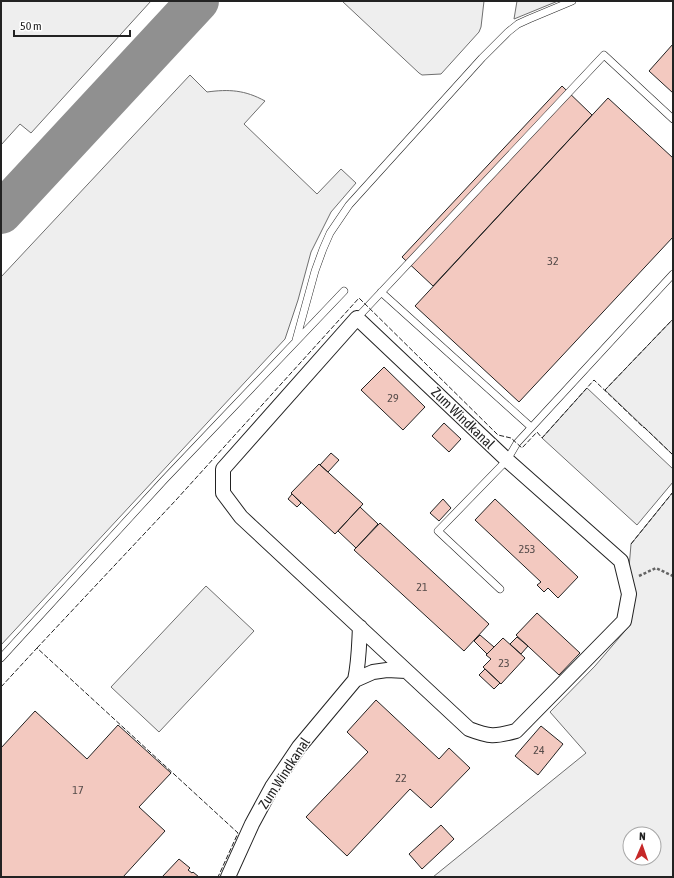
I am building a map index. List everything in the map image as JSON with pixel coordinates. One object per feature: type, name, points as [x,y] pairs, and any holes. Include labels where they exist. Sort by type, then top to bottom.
[{"type":"street","name":"Zum Windkanal","points":[[357,318],[507,460],[621,561],[628,594],[624,621],[516,731],[497,736],[482,734],[469,729],[241,517],[223,492],[223,468],[357,318]]},
{"type":"street","points":[[356,680],[359,662],[360,627]]},
{"type":"street","name":"Zum Windkanal","points":[[228,877],[252,824],[272,787],[299,747],[356,680],[373,672],[406,670]]},
{"type":"lane","points":[[295,342],[314,271],[330,233],[349,205],[508,32],[518,24],[572,1]]},
{"type":"lane","points":[[357,318],[604,55],[673,119]]},
{"type":"lane","points":[[500,589],[438,530],[507,460],[517,443],[531,427],[673,274]]},
{"type":"lane","points":[[1,658],[169,474],[344,291]]},
{"type":"lane","points":[[381,292],[531,427]]},
{"type":"path","points":[[626,583],[656,568],[673,576]]},
{"type":"shaded area","points":[[1,1],[151,1],[31,133],[20,124],[1,145]]},
{"type":"shaded area","points":[[342,1],[484,1],[479,32],[441,74],[422,75]]},
{"type":"shaded area","points":[[517,1],[558,1],[514,19]]},
{"type":"shaded area","points":[[190,75],[207,92],[237,91],[258,97],[265,101],[244,124],[317,194],[341,169],[356,183],[331,212],[311,252],[298,300],[285,339],[1,645],[1,277]]},
{"type":"shaded area","points":[[673,319],[673,455],[605,390]]},
{"type":"shaded area","points":[[587,388],[673,469],[673,482],[637,525],[542,438]]},
{"type":"shaded area","points":[[673,492],[673,877],[433,877],[586,753],[550,712],[595,666],[630,625],[635,594],[629,568],[631,544]]},
{"type":"shaded area","points":[[206,586],[254,631],[159,732],[111,687]]},
{"type":"building","points":[[673,44],[673,93],[649,71]]},
{"type":"building","points":[[562,86],[592,115],[433,286],[402,257]]},
{"type":"building","points":[[608,98],[673,158],[673,237],[519,402],[415,306]]},
{"type":"building","points":[[384,367],[425,407],[403,430],[361,390]]},
{"type":"building","points":[[444,423],[461,439],[449,452],[432,436]]},
{"type":"building","points":[[331,453],[339,460],[328,472],[320,465]]},
{"type":"building","points":[[319,464],[363,504],[335,534],[291,493]]},
{"type":"building","points":[[292,494],[301,503],[297,507],[288,499]]},
{"type":"building","points":[[443,499],[451,508],[439,521],[430,513]]},
{"type":"building","points":[[495,499],[578,577],[558,598],[548,588],[544,592],[537,585],[541,582],[475,520]]},
{"type":"building","points":[[360,507],[378,524],[356,548],[338,531]]},
{"type":"building","points":[[380,523],[489,624],[464,651],[354,550]]},
{"type":"building","points":[[537,613],[580,653],[559,675],[516,635]]},
{"type":"building","points":[[480,635],[494,647],[487,654],[474,641]]},
{"type":"building","points":[[517,637],[528,646],[521,654],[510,644]]},
{"type":"building","points":[[503,638],[525,658],[501,684],[483,667],[491,659],[486,655]]},
{"type":"building","points":[[485,669],[500,683],[494,689],[479,675]]},
{"type":"building","points":[[376,700],[439,759],[449,748],[470,768],[431,808],[410,789],[347,856],[306,817],[368,752],[347,732]]},
{"type":"building","points":[[35,711],[87,759],[118,725],[171,773],[139,807],[165,831],[123,877],[1,877],[1,748]]},
{"type":"building","points":[[541,726],[563,744],[538,775],[515,756]]},
{"type":"building","points":[[441,825],[454,839],[422,869],[409,854]]},
{"type":"building","points":[[179,859],[190,868],[188,870],[199,877],[162,877]]},
{"type":"taxiway","points":[[1,213],[198,1]]},
{"type":"fence","points":[[37,648],[176,500],[359,298],[498,435],[511,438],[522,448],[537,432],[542,438],[594,380],[644,428]]},
{"type":"fence","points":[[606,391],[605,390],[673,319]]},
{"type":"fence","points":[[644,427],[673,455]]},
{"type":"fence","points":[[631,544],[673,492]]},
{"type":"fence","points":[[1,687],[37,648],[238,833],[218,877]]}]
